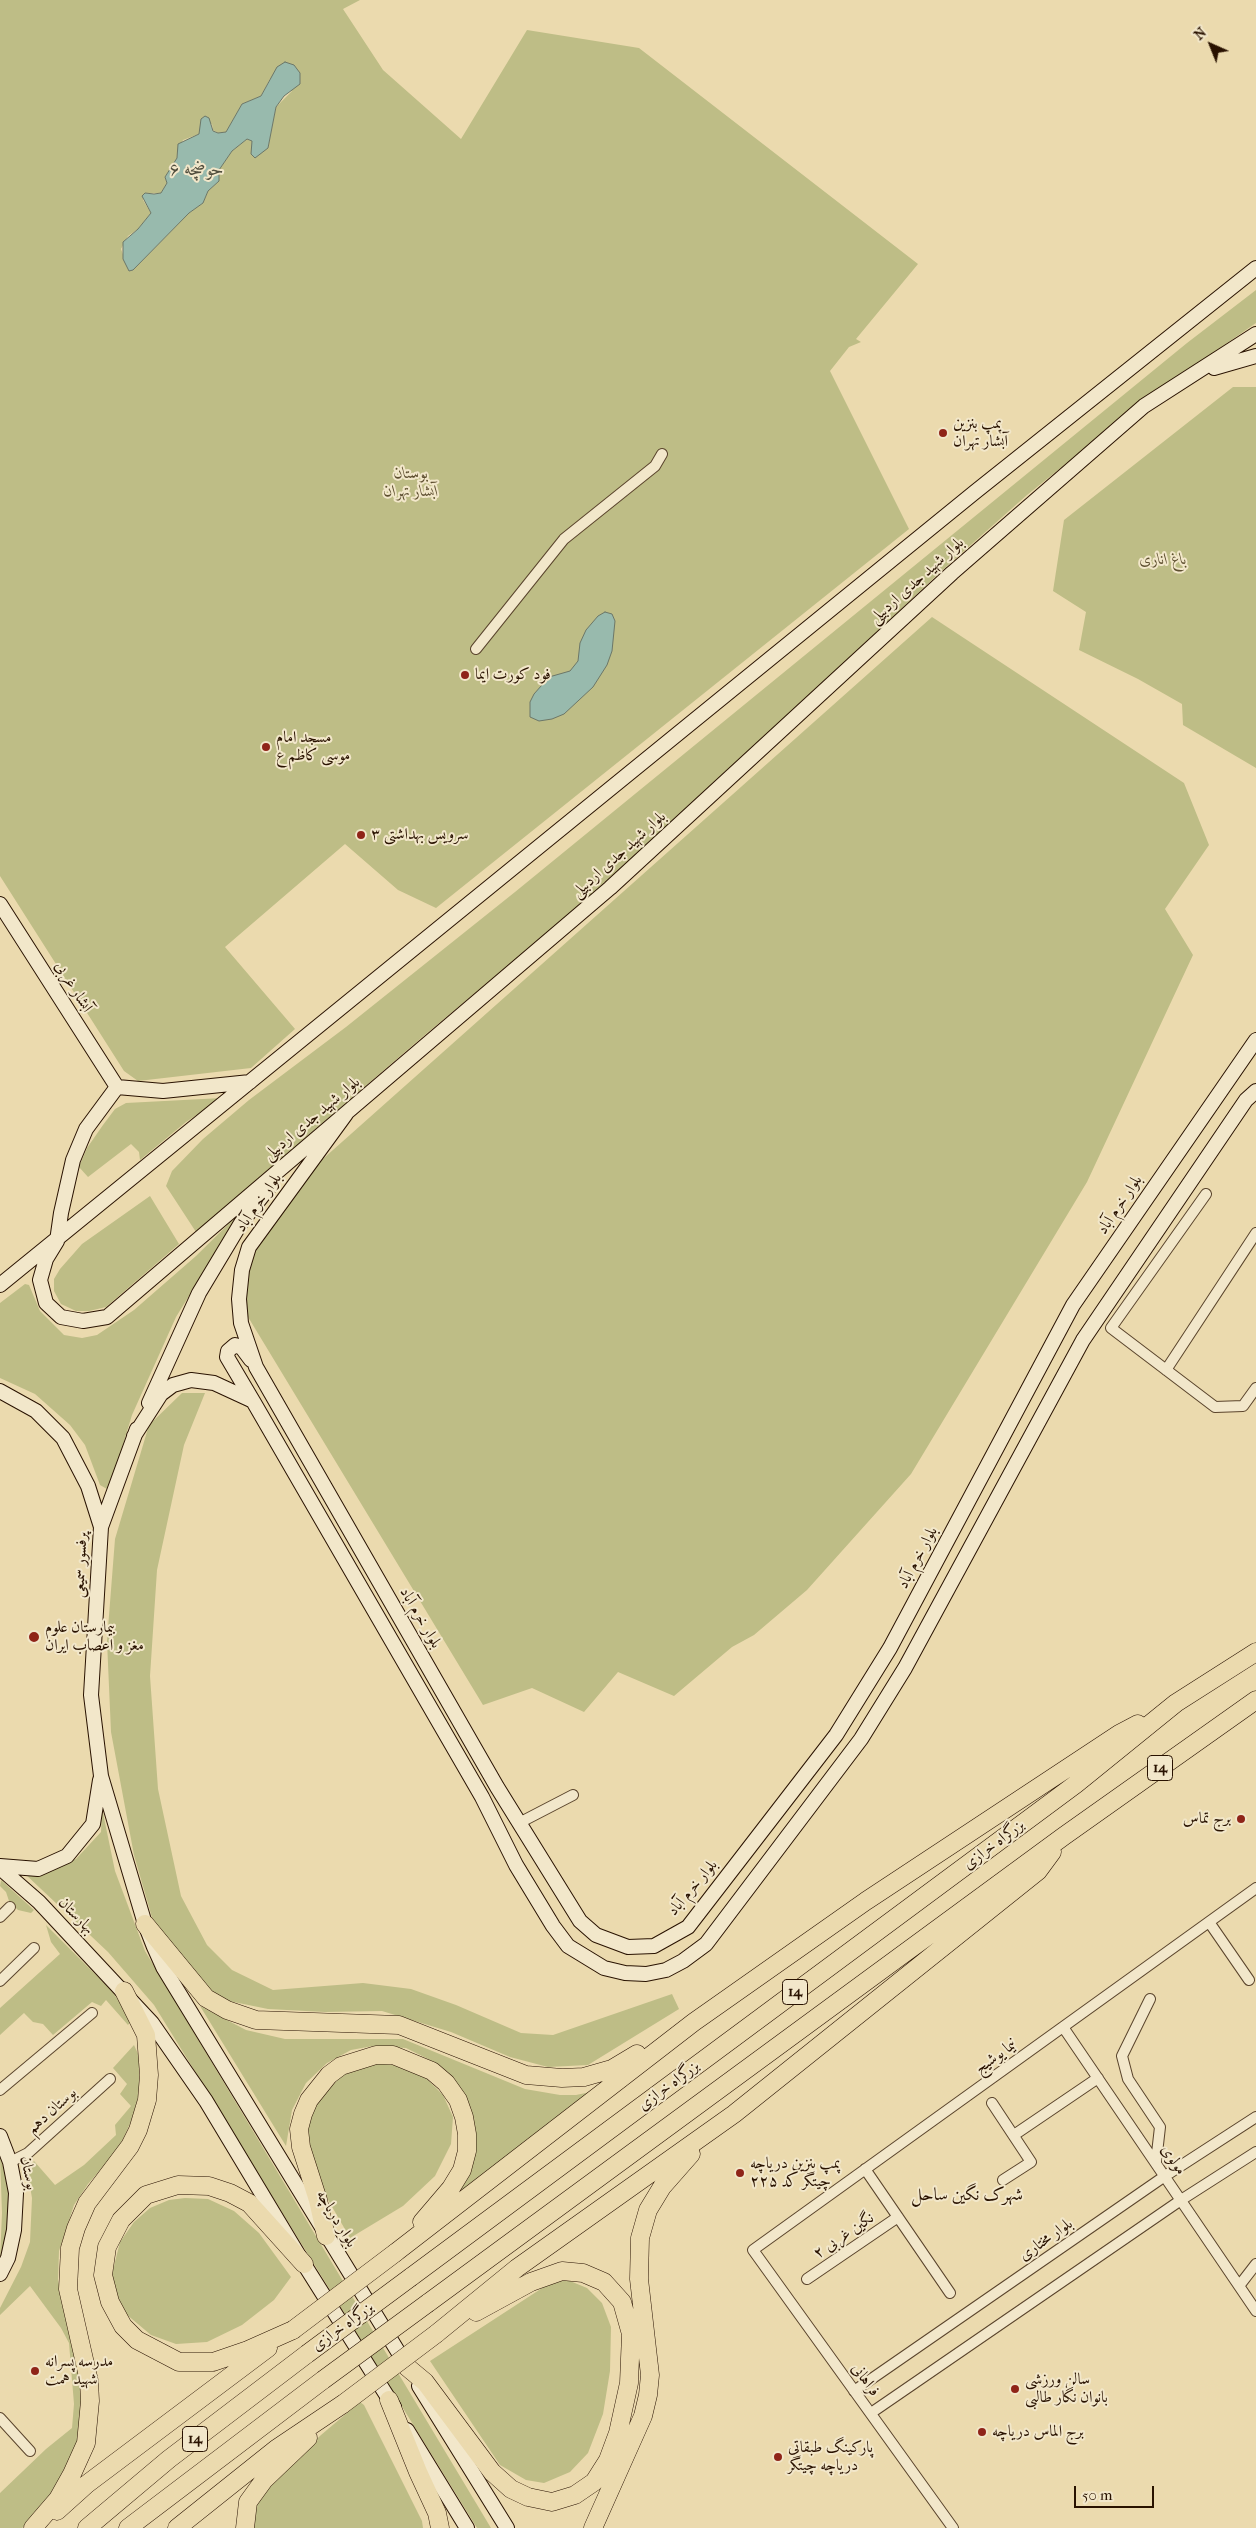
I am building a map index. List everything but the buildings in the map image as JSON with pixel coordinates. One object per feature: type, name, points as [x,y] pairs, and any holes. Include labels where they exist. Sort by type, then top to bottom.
[{"type":"highway","name":"بزرگراه خرازی","points":[[88,2528],[169,2459],[307,2354],[1068,1790],[1176,1704],[1256,1652]]},
{"type":"highway","name":"بزرگراه خرازی","points":[[128,2528],[323,2380],[1064,1836],[1256,1700]]},
{"type":"highway","points":[[38,2528],[88,2484],[395,2253],[694,2022],[866,1901],[1037,1788],[1119,1734],[1176,1704]]},
{"type":"highway","points":[[178,2528],[276,2449],[343,2404],[436,2334],[517,2268],[734,2114],[1038,1871],[1064,1836]]},
{"type":"highway","points":[[145,1924],[206,1998],[227,2010],[256,2020],[399,2025],[526,2075],[562,2078],[584,2076],[612,2069],[694,2022]]},
{"type":"highway","points":[[34,2528],[58,2499],[86,2443],[90,2388],[85,2357],[68,2289],[68,2268],[72,2241],[87,2203],[130,2146],[138,2130],[147,2100],[149,2075],[146,2035],[124,1991]]},
{"type":"highway","points":[[326,2236],[318,2200],[304,2165],[300,2129],[303,2114],[318,2087],[341,2066],[358,2058],[393,2055],[416,2062],[432,2071],[446,2083],[458,2100],[467,2134],[467,2151],[462,2170],[451,2188],[395,2253]]},
{"type":"highway","points":[[593,2528],[639,2424],[648,2395],[650,2375],[639,2279],[640,2238],[648,2210],[662,2187],[680,2164],[734,2114]]},
{"type":"highway","points":[[293,2330],[248,2350],[213,2362],[179,2362],[137,2340],[123,2326],[110,2302],[102,2275],[107,2247],[121,2220],[146,2195],[178,2185],[209,2186],[230,2193],[249,2203],[304,2264]]},
{"type":"highway","points":[[407,2367],[424,2382],[492,2472],[511,2489],[528,2497],[552,2502],[575,2495],[594,2482],[608,2460],[618,2433],[630,2383],[631,2334],[628,2318],[622,2302],[604,2282],[583,2273],[562,2271],[531,2282],[436,2334]]},
{"type":"highway","points":[[389,2400],[418,2472],[438,2512],[440,2528]]},
{"type":"highway","points":[[245,2528],[248,2502],[264,2480],[343,2404]]},
{"type":"main road","name":"بلوار شهید جدی اردبیلی","points":[[0,1285],[253,1082],[975,492],[1256,268]]},
{"type":"main road","name":"بلوار شهید جدی اردبیلی","points":[[57,1241],[46,1259],[40,1280],[46,1303],[62,1317],[83,1322],[107,1317],[610,888],[952,573],[1144,406],[1256,334]]},
{"type":"main road","points":[[1196,373],[1256,356]]},
{"type":"main road","name":"آبشار غربی","points":[[0,904],[117,1087]]},
{"type":"main road","name":"بلوار خرم آباد","points":[[346,1114],[250,1246],[242,1270],[239,1299],[241,1323],[256,1367],[497,1787],[580,1921],[596,1935],[628,1946],[654,1946],[688,1927],[836,1735],[890,1648],[1073,1305],[1256,1040]]},
{"type":"main road","points":[[57,1241],[61,1213],[73,1160],[86,1129],[117,1087],[163,1091],[253,1082]]},
{"type":"main road","points":[[256,1367],[242,1348],[236,1345],[228,1351],[227,1357],[482,1797],[516,1865],[553,1926],[568,1946],[604,1968],[625,1973],[646,1974],[666,1970],[691,1956],[706,1944],[861,1739],[905,1668],[1083,1340],[1246,1100],[1256,1091]]},
{"type":"main road","points":[[101,1527],[134,1436],[199,1293],[241,1223],[291,1159]]},
{"type":"main road","points":[[134,1436],[162,1394],[173,1385],[191,1380],[214,1383],[253,1401]]},
{"type":"main road","name":"پرفسور سمیعی","points":[[0,1391],[36,1411],[63,1438],[88,1486],[101,1527],[91,1695],[101,1776],[145,1924]]},
{"type":"main road","points":[[0,1867],[38,1870],[68,1856],[94,1824],[101,1776]]},
{"type":"main road","points":[[482,1797],[497,1787]]},
{"type":"main road","name":"بهارستان","points":[[0,1867],[39,1902],[124,1991]]},
{"type":"main road","name":"بلوار دریاچه","points":[[145,1924],[163,1967],[326,2236],[507,2528]]},
{"type":"main road","points":[[124,1991],[152,2023],[206,2101],[467,2528]]},
{"type":"main road","name":"بوستان","points":[[0,2136],[10,2162],[16,2193],[14,2230],[8,2258],[0,2274]]},
{"type":"street","points":[[476,649],[564,539],[655,466],[662,454]]},
{"type":"street","points":[[1111,1328],[1206,1194]]},
{"type":"street","points":[[1166,1370],[1256,1233]]},
{"type":"street","points":[[1150,1241],[1165,1252]]},
{"type":"street","points":[[1097,1318],[1215,1407],[1243,1406],[1256,1388]]},
{"type":"street","points":[[519,1823],[573,1795]]},
{"type":"street","name":"نیما یوشیج","points":[[753,2250],[1256,1888]]},
{"type":"street","points":[[0,1917],[10,1907]]},
{"type":"street","points":[[1209,1922],[1249,1980]]},
{"type":"street","points":[[0,1981],[34,1948]]},
{"type":"street","points":[[1150,1999],[1122,2056],[1128,2079],[1160,2127],[1156,2162]]},
{"type":"street","points":[[0,2090],[92,2013]]},
{"type":"street","name":"مولوی","points":[[1063,2027],[1256,2311]]},
{"type":"street","points":[[1014,2135],[1098,2078]]},
{"type":"street","name":"بوستان دهم","points":[[10,2162],[28,2153],[110,2079]]},
{"type":"street","points":[[992,2103],[1031,2162],[1003,2180]]},
{"type":"street","name":"بلوار مختاری","points":[[854,2391],[1165,2176],[1256,2117]]},
{"type":"street","points":[[870,2414],[1181,2200],[1256,2152]]},
{"type":"street","points":[[866,2169],[950,2293]]},
{"type":"street","name":"نگین غربی ۲","points":[[806,2279],[898,2217]]},
{"type":"street","name":"فراهانی","points":[[753,2250],[953,2528]]},
{"type":"street","points":[[1239,2286],[1256,2264]]},
{"type":"street","points":[[0,2418],[30,2451]]},
{"type":"green space","name":"بوستان آبشار تهران","points":[[0,0],[360,0],[343,9],[383,70],[461,139],[527,30],[639,48],[918,264],[856,339],[861,342],[849,347],[830,371],[909,529],[436,908],[398,890],[345,844],[225,947],[295,1029],[251,1068],[138,1081],[124,1071],[0,876]],"holes":[[[270,79],[292,91],[276,107],[268,148],[253,148],[252,141],[247,139],[232,151],[219,170],[219,181],[208,191],[203,203],[189,213],[133,270],[129,271],[121,249],[128,236],[138,229],[151,213],[143,200],[145,193],[161,193],[167,183],[165,177],[177,158],[183,140],[199,134],[201,127],[212,124],[213,130],[218,133],[226,132],[242,104],[261,96]]]},
{"type":"green space","points":[[1256,290],[1256,323],[1149,397],[1027,495],[937,575],[775,729],[609,881],[420,1039],[196,1232],[166,1186],[172,1171],[203,1139],[249,1100],[346,1027],[515,892],[1187,343]]},
{"type":"green space","name":"باغ اناری","points":[[1233,387],[1256,387],[1256,768],[1183,725],[1182,704],[1138,679],[1079,650],[1086,612],[1053,591],[1064,520]]},
{"type":"green space","points":[[932,617],[1184,783],[1209,845],[1165,909],[1193,955],[1087,1182],[911,1474],[807,1590],[754,1635],[732,1647],[674,1696],[618,1672],[584,1712],[532,1688],[483,1705],[242,1307],[248,1257],[288,1190]]},
{"type":"green space","points":[[222,1098],[186,1122],[140,1160],[139,1152],[131,1144],[88,1177],[79,1167],[87,1148],[103,1125],[115,1109],[126,1103]]},
{"type":"green space","points":[[265,1188],[205,1270],[176,1317],[132,1415],[115,1471],[107,1489],[100,1485],[85,1445],[70,1425],[35,1394],[0,1378],[0,1303],[25,1284],[29,1285],[40,1311],[64,1335],[82,1338],[97,1335],[134,1310],[196,1256]]},
{"type":"green space","points":[[150,1196],[179,1244],[106,1307],[89,1311],[76,1311],[61,1304],[54,1291],[54,1279],[60,1269],[82,1244]]},
{"type":"green space","points":[[182,1393],[205,1393],[184,1445],[157,1570],[150,1676],[158,1789],[181,1896],[207,1945],[232,1970],[273,1990],[363,1983],[411,1989],[456,2005],[521,2033],[553,2035],[672,1994],[679,2009],[588,2065],[548,2067],[510,2057],[451,2032],[382,2011],[325,2012],[268,2009],[219,1999],[184,1969],[153,1921],[134,1855],[111,1732],[107,1641],[115,1539],[149,1425]]},
{"type":"green space","points":[[102,1808],[115,1871],[145,1951],[491,2528],[477,2528],[154,2005],[108,1952],[24,1873],[41,1873],[76,1859],[101,1832]]},
{"type":"green space","points":[[1,1880],[34,1910],[31,1913],[18,1910],[9,1901],[6,1892],[0,1886]]},
{"type":"green space","points":[[46,1925],[112,1991],[132,2020],[128,2025],[106,2000],[101,2006],[92,2002],[53,2035],[43,2024],[33,2022],[24,2013],[0,2035],[0,2008],[60,1954],[51,1942]]},
{"type":"green space","points":[[200,2006],[246,2030],[285,2039],[403,2039],[525,2089],[560,2095],[576,2095],[605,2089],[432,2218],[468,2166],[447,2074],[434,2062],[406,2048],[373,2046],[351,2050],[327,2063],[306,2083],[292,2110],[286,2146]]},
{"type":"green space","points":[[134,2045],[139,2056],[139,2093],[132,2119],[119,2148],[88,2184],[74,2205],[59,2251],[58,2280],[80,2382],[83,2415],[77,2448],[68,2471],[36,2515],[22,2528],[0,2528],[0,2493],[46,2449],[72,2428],[74,2404],[69,2343],[61,2328],[30,2286],[0,2315],[0,2308],[21,2267],[30,2242],[32,2198],[27,2169],[34,2161],[55,2185],[84,2165],[116,2135],[115,2125],[131,2106],[120,2094],[127,2084],[113,2068]]},
{"type":"green space","points":[[376,2063],[400,2066],[425,2077],[443,2095],[453,2117],[451,2144],[435,2176],[403,2206],[350,2238],[319,2184],[308,2155],[308,2122],[315,2105],[341,2076],[357,2068]]},
{"type":"green space","points":[[0,2156],[8,2186],[9,2208],[7,2229],[0,2259],[2,2213]]},
{"type":"green space","points":[[185,2198],[208,2199],[234,2211],[259,2233],[291,2277],[274,2300],[242,2325],[207,2342],[176,2344],[151,2335],[126,2314],[116,2293],[112,2274],[120,2242],[134,2222],[150,2208],[169,2200]]},
{"type":"green space","points":[[553,2281],[570,2281],[587,2288],[602,2303],[611,2327],[610,2371],[603,2414],[588,2453],[570,2472],[544,2483],[526,2480],[500,2465],[430,2361]]},
{"type":"green space","points":[[360,2402],[364,2405],[422,2521],[423,2528],[250,2528],[252,2506],[262,2492],[321,2435]]},
{"type":"water","name":"حوضچه ۶","points":[[285,62],[294,65],[300,73],[300,84],[284,96],[276,107],[268,148],[255,158],[251,154],[252,141],[247,139],[232,151],[219,170],[219,181],[208,191],[203,203],[189,213],[133,270],[129,271],[123,259],[123,242],[138,229],[151,213],[142,196],[145,193],[161,193],[167,183],[165,177],[177,158],[178,144],[199,134],[201,119],[205,116],[209,118],[213,131],[218,133],[226,132],[242,104],[261,96],[277,67]]},
{"type":"water","points":[[605,612],[612,614],[615,621],[612,651],[607,665],[593,687],[564,714],[552,719],[539,721],[530,717],[530,702],[534,694],[549,677],[570,671],[578,661],[580,643],[586,630],[598,616]]},
{"type":"place","name":"پمپ بنزین آبشار تهران","points":[[943,433]]},
{"type":"place","name":"فود کورت ایما","points":[[465,675]]},
{"type":"place","name":"مسجد امام موسی کاظم ع","points":[[266,747]]},
{"type":"place","name":"سرویس بهداشتی ۳","points":[[361,835]]},
{"type":"place","name":"بیمارستان علوم مغز و اعصاب ایران","points":[[34,1637]]},
{"type":"place","name":"برج تماس","points":[[1241,1819]]},
{"type":"place","name":"پمپ بنزین دریاچه چیتگر کد ۲۲۵","points":[[740,2173]]},
{"type":"place","name":"مدرسه پسرانه شهید همت","points":[[35,2371]]},
{"type":"place","name":"سالن ورزشی بانوان نگار طالبی","points":[[1015,2389]]},
{"type":"place","name":"برج الماس دریاچه","points":[[982,2432]]},
{"type":"place","name":"پارکینگ طبقاتی دریاچه چیتگر","points":[[778,2457]]},
{"type":"district","name":"شهرک نگین ساحل","points":[[967,2196]]}]
